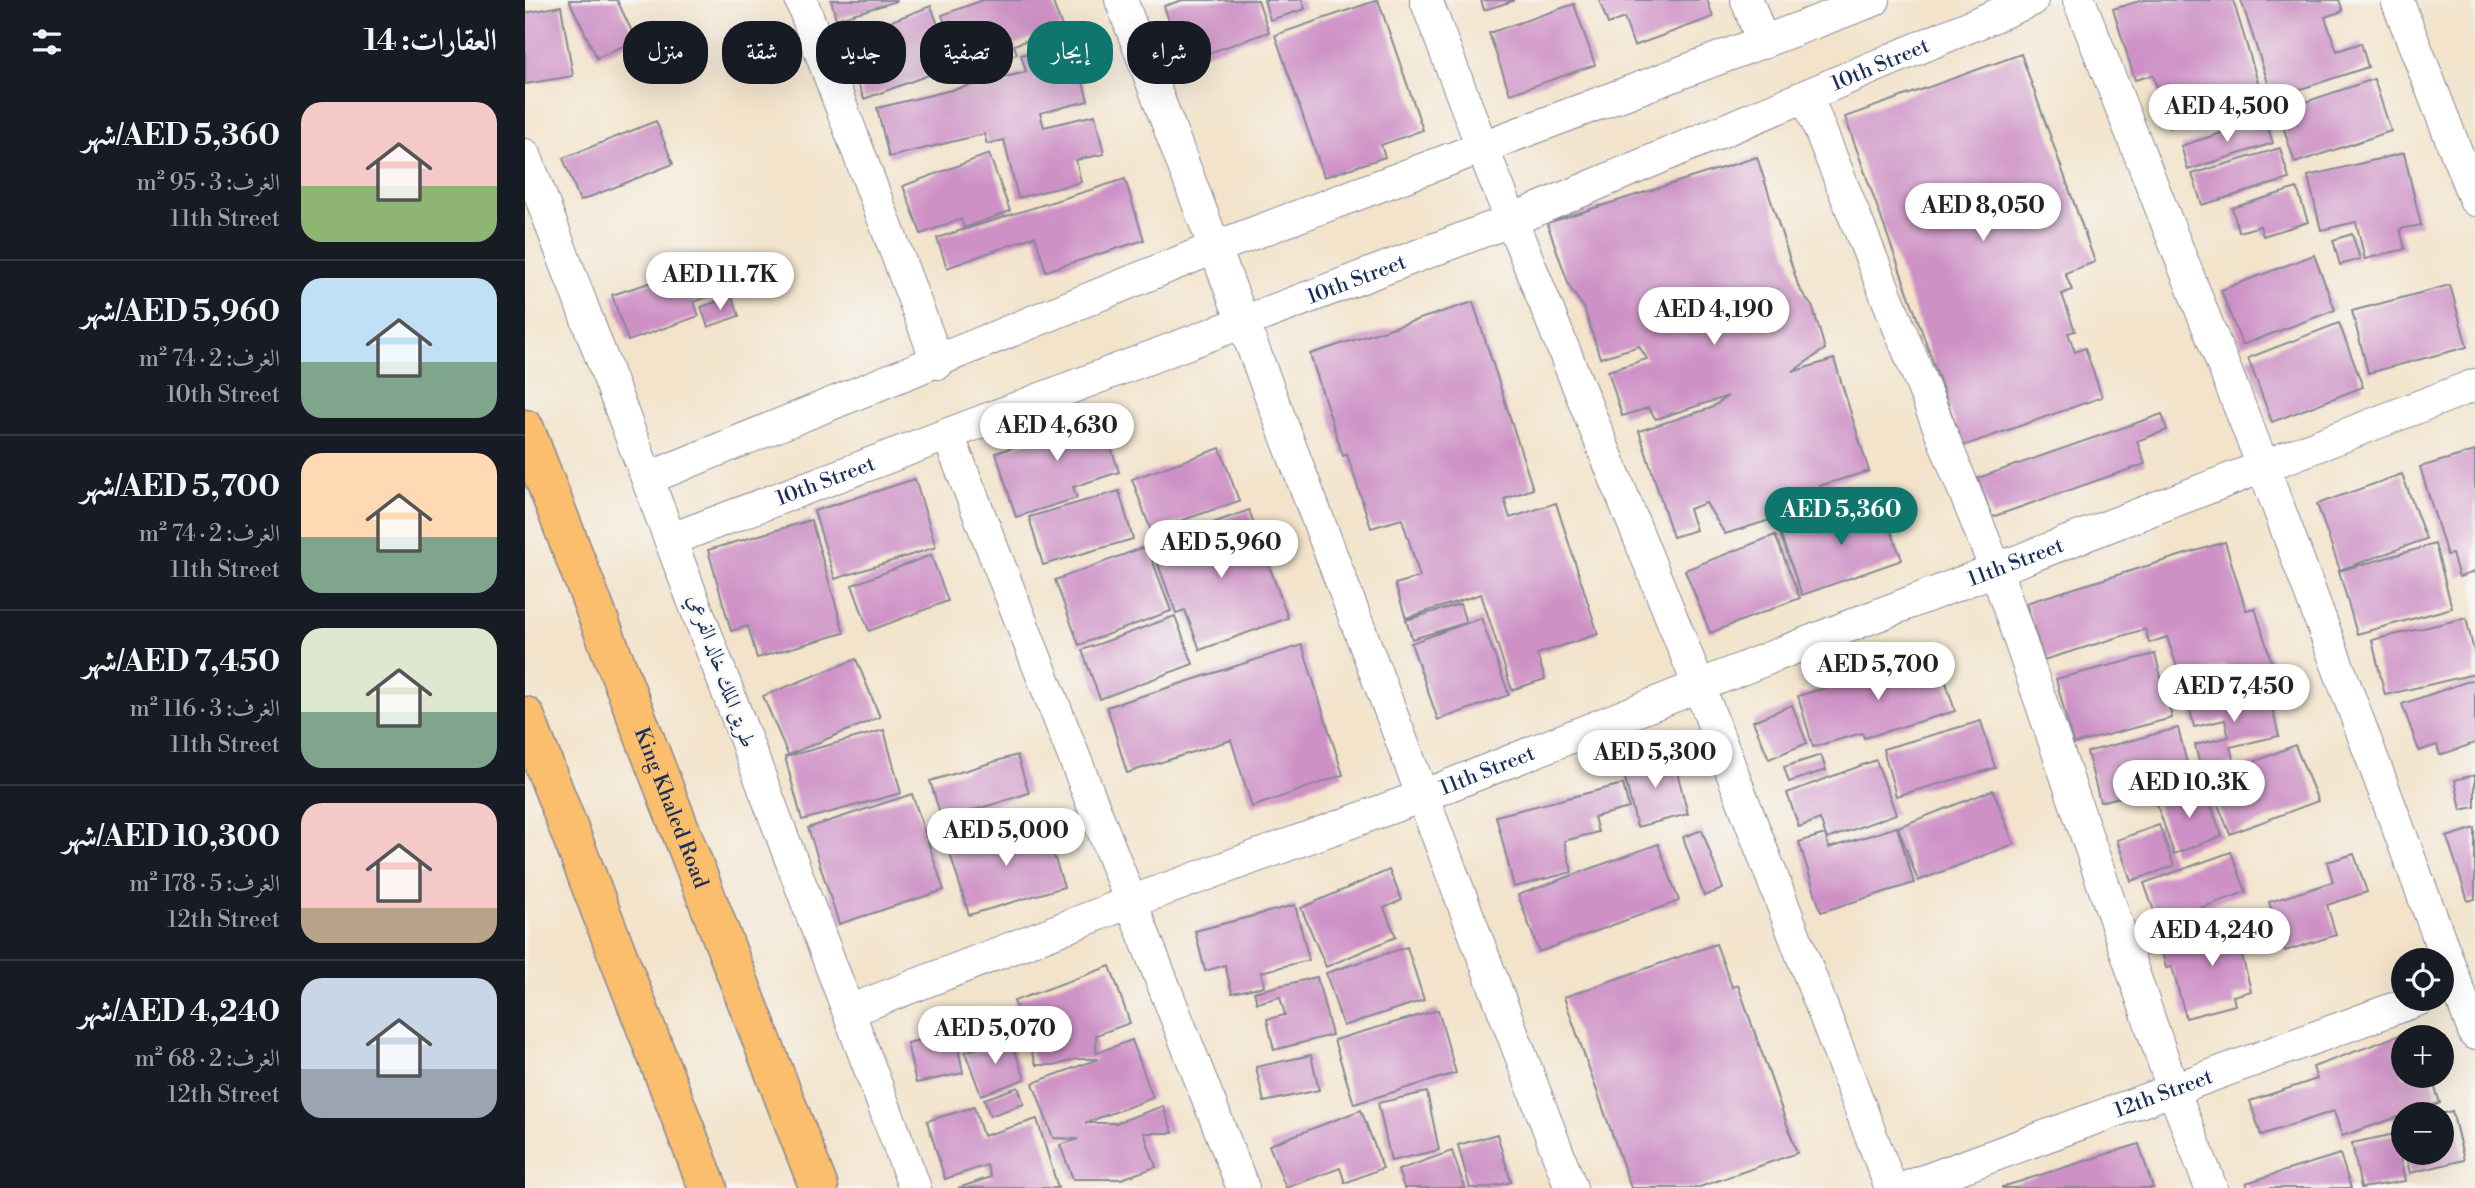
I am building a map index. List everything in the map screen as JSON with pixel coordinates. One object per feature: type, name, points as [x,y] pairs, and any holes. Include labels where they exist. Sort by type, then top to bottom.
[{"type":"highway","name":"King Khaled Road","points":[[525,429],[819,1188]]},
{"type":"highway","points":[[525,716],[708,1188]]},
{"type":"street","points":[[801,0],[938,363]]},
{"type":"street","points":[[1121,0],[1420,797],[1571,1188]]},
{"type":"street","points":[[1426,0],[1482,147],[1699,686],[1891,1188]]},
{"type":"street","points":[[1747,0],[1763,43]]},
{"type":"street","points":[[649,478],[938,363],[1215,248],[1874,0]]},
{"type":"street","name":"10th Street","points":[[672,539],[1513,220],[2032,0]]},
{"type":"street","points":[[2079,0],[2263,466],[2475,1034]]},
{"type":"street","points":[[2397,0],[2475,200]]},
{"type":"street","points":[[1807,97],[1996,570],[2173,1089],[2211,1188]]},
{"type":"street","name":"طريق الملك خالد الفرعي","points":[[525,155],[915,1188]]},
{"type":"street","name":"11th Street","points":[[849,1011],[1132,901],[1420,797],[2475,385]]},
{"type":"street","points":[[948,435],[1243,1188]]},
{"type":"street","name":"12th Street","points":[[1905,1188],[2391,1010]]},
{"type":"building","points":[[569,0],[617,0],[627,21],[623,21],[623,46],[597,58]]},
{"type":"building","points":[[831,0],[897,0],[897,1],[836,19]]},
{"type":"building","points":[[983,0],[1052,0],[1060,21],[1027,21],[1027,40],[1014,45],[1017,54],[1013,55],[1013,21],[944,21],[942,15]]},
{"type":"building","points":[[1183,0],[1258,0],[1269,32],[1211,52],[1211,21],[1169,21],[1164,6]]},
{"type":"building","points":[[1264,0],[1302,0],[1305,9],[1270,20]]},
{"type":"building","points":[[1378,0],[1423,130],[1381,145],[1385,157],[1324,177],[1275,35]]},
{"type":"building","points":[[1481,0],[1513,0],[1513,1],[1484,10]]},
{"type":"building","points":[[1599,0],[1707,0],[1713,17],[1634,46],[1624,18],[1608,24]]},
{"type":"building","points":[[2143,0],[2233,0],[2261,92],[2234,101],[2239,116],[2214,123],[2212,116],[2169,128],[2153,75],[2135,80],[2113,9]]},
{"type":"building","points":[[2241,0],[2339,0],[2343,11],[2325,17],[2337,51],[2361,43],[2368,67],[2273,98]]},
{"type":"building","points":[[1574,4],[1595,65],[1510,94],[1489,33]]},
{"type":"building","points":[[561,6],[573,76],[525,84],[525,13]]},
{"type":"building","points":[[931,6],[936,21],[920,21],[920,78],[906,83],[906,21],[891,21]]},
{"type":"building","points":[[1027,54],[1027,84],[1084,84],[1088,101],[1040,113],[1044,127],[1095,115],[1104,154],[1076,160],[1081,182],[1018,198],[1004,140],[987,144],[984,134],[889,157],[877,108],[976,84],[1013,84],[1013,75],[1026,72],[1021,55]]},
{"type":"building","points":[[2021,54],[2095,262],[2065,273],[2072,290],[2062,294],[2075,331],[2068,333],[2075,352],[2085,348],[2102,397],[1963,446],[1845,117]]},
{"type":"building","points":[[2374,79],[2391,131],[2295,163],[2278,111]]},
{"type":"building","points":[[858,84],[904,84],[864,99]]},
{"type":"building","points":[[2265,119],[2273,143],[2188,170],[2181,146]]},
{"type":"building","points":[[656,121],[673,164],[580,201],[563,158]]},
{"type":"building","points":[[2280,148],[2289,179],[2202,205],[2192,174]]},
{"type":"building","points":[[2404,153],[2421,225],[2400,229],[2405,249],[2365,259],[2356,222],[2321,230],[2308,176]]},
{"type":"building","points":[[989,154],[1010,211],[964,228],[961,219],[921,234],[903,186]]},
{"type":"building","points":[[1757,157],[1799,288],[1813,308],[1825,349],[1792,372],[1834,359],[1869,471],[1819,486],[1825,503],[1725,534],[1706,503],[1689,509],[1696,530],[1673,537],[1639,431],[1711,408],[1728,396],[1656,419],[1648,408],[1622,416],[1608,371],[1647,359],[1639,346],[1600,358],[1584,308],[1570,288],[1547,223]]},
{"type":"building","points":[[1125,179],[1144,240],[1046,271],[1035,236],[947,268],[937,238]]},
{"type":"building","points":[[2297,188],[2308,222],[2263,236],[2260,226],[2239,232],[2232,208]]},
{"type":"building","points":[[2352,234],[2360,259],[2340,265],[2333,240]]},
{"type":"building","points":[[2314,255],[2335,310],[2242,345],[2221,290]]},
{"type":"building","points":[[708,264],[718,293],[694,302],[699,316],[628,341],[612,295]]},
{"type":"building","points":[[2450,285],[2467,347],[2368,373],[2352,311]]},
{"type":"building","points":[[732,296],[739,316],[708,327],[701,307]]},
{"type":"building","points":[[1473,302],[1533,489],[1504,499],[1510,518],[1556,503],[1598,634],[1537,654],[1545,679],[1512,690],[1481,594],[1406,618],[1395,584],[1420,577],[1402,519],[1371,528],[1347,454],[1343,456],[1310,354]]},
{"type":"building","points":[[2339,323],[2363,387],[2272,422],[2248,358]]},
{"type":"building","points":[[1099,410],[1119,472],[1073,487],[1077,498],[1016,517],[996,453],[1047,436],[1044,427]]},
{"type":"building","points":[[2162,414],[2167,430],[2137,441],[2145,464],[1992,517],[1978,478]]},
{"type":"building","points":[[1220,448],[1239,501],[1151,531],[1132,479]]},
{"type":"building","points":[[2475,451],[2475,572],[2459,577],[2452,554],[2447,555],[2420,467]]},
{"type":"building","points":[[2402,474],[2426,539],[2340,570],[2317,504]]},
{"type":"building","points":[[915,479],[936,547],[835,579],[814,511]]},
{"type":"building","points":[[1119,491],[1133,539],[1043,565],[1029,517]]},
{"type":"building","points":[[1879,498],[1902,560],[1802,595],[1780,533]]},
{"type":"building","points":[[1249,510],[1288,618],[1200,650],[1185,610],[1176,613],[1151,545]]},
{"type":"building","points":[[811,520],[844,633],[757,658],[748,626],[731,631],[708,550]]},
{"type":"building","points":[[1775,535],[1800,598],[1710,633],[1685,570]]},
{"type":"building","points":[[2225,542],[2246,610],[2255,608],[2273,667],[2230,681],[2225,665],[2181,679],[2167,637],[2149,643],[2145,629],[2044,660],[2026,603]]},
{"type":"building","points":[[2435,544],[2452,608],[2357,634],[2339,571]]},
{"type":"building","points":[[1147,546],[1171,611],[1079,645],[1055,580]]},
{"type":"building","points":[[931,555],[948,601],[869,631],[852,585]]},
{"type":"building","points":[[1460,604],[1466,623],[1412,639],[1406,620]]},
{"type":"building","points":[[1175,616],[1193,664],[1100,699],[1082,650]]},
{"type":"building","points":[[1481,618],[1509,695],[1438,720],[1411,643]]},
{"type":"building","points":[[2466,618],[2475,656],[2475,674],[2385,695],[2372,640]]},
{"type":"building","points":[[1302,645],[1343,775],[1252,807],[1231,740],[1127,773],[1107,707]]},
{"type":"building","points":[[1937,654],[1955,711],[1864,738],[1862,733],[1813,747],[1798,696]]},
{"type":"building","points":[[2155,654],[2172,718],[2073,744],[2056,679]]},
{"type":"building","points":[[856,659],[880,717],[788,755],[763,696]]},
{"type":"building","points":[[2215,675],[2217,693],[2189,695],[2188,677]]},
{"type":"building","points":[[2475,679],[2475,743],[2440,755],[2437,745],[2419,751],[2402,704]]},
{"type":"building","points":[[2267,687],[2279,736],[2230,747],[2234,763],[2201,770],[2195,745],[2229,737],[2225,720],[2194,727],[2189,705]]},
{"type":"building","points":[[1792,705],[1807,743],[1769,759],[1753,721]]},
{"type":"building","points":[[1981,721],[1995,768],[1896,796],[1883,749]]},
{"type":"building","points":[[2178,728],[2191,779],[2100,802],[2087,752]]},
{"type":"building","points":[[884,730],[901,793],[802,820],[785,757]]},
{"type":"building","points":[[2295,745],[2318,801],[2230,834],[2208,781]]},
{"type":"building","points":[[1672,753],[1688,814],[1637,827],[1622,766]]},
{"type":"building","points":[[1017,755],[1029,793],[942,820],[930,781]]},
{"type":"building","points":[[1821,755],[1826,770],[1789,782],[1784,767]]},
{"type":"building","points":[[1876,760],[1896,814],[1827,839],[1820,819],[1799,827],[1787,793]]},
{"type":"building","points":[[2475,775],[2475,807],[2461,810],[2455,780]]},
{"type":"building","points":[[1623,784],[1629,808],[1594,817],[1598,832],[1564,841],[1572,872],[1514,887],[1496,816]]},
{"type":"building","points":[[2204,787],[2222,836],[2174,854],[2157,804]]},
{"type":"building","points":[[1993,790],[2014,844],[1918,881],[1898,827]]},
{"type":"building","points":[[912,794],[944,890],[839,924],[808,828]]},
{"type":"building","points":[[1043,821],[1064,887],[969,915],[949,850]]},
{"type":"building","points":[[2159,825],[2174,866],[2131,881],[2117,840]]},
{"type":"building","points":[[1897,827],[1914,883],[1821,912],[1799,842],[1825,834],[1829,848]]},
{"type":"building","points":[[2475,828],[2475,899],[2468,901],[2447,837]]},
{"type":"building","points":[[1702,830],[1723,889],[1704,896],[1683,837]]},
{"type":"building","points":[[1658,844],[1679,901],[1539,952],[1518,895]]},
{"type":"building","points":[[2231,852],[2246,892],[2183,914],[2188,927],[2163,936],[2144,883]]},
{"type":"building","points":[[2354,854],[2367,892],[2327,905],[2336,935],[2285,951],[2269,902],[2333,882],[2327,862]]},
{"type":"building","points":[[1389,870],[1402,900],[1384,908],[1396,937],[1326,967],[1301,908]]},
{"type":"building","points":[[1295,905],[1309,960],[1261,972],[1264,986],[1232,993],[1225,965],[1205,971],[1195,931]]},
{"type":"building","points":[[2258,921],[2264,945],[2241,951],[2251,991],[2233,996],[2235,1005],[2186,1018],[2172,967],[2166,968],[2161,948]]},
{"type":"building","points":[[1716,944],[1732,987],[1738,985],[1797,1153],[1697,1188],[1631,1188],[1564,997]]},
{"type":"building","points":[[1407,947],[1424,1000],[1343,1026],[1326,973]]},
{"type":"building","points":[[1110,966],[1130,1023],[1096,1035],[1096,1053],[1132,1040],[1153,1098],[1085,1123],[1116,1123],[1163,1106],[1173,1133],[1144,1133],[1156,1167],[1121,1179],[1073,1179],[1060,1145],[1078,1139],[1053,1138],[1033,1083],[1098,1059],[1075,1059],[1058,1065],[1036,1065],[1014,1001]]},
{"type":"building","points":[[1317,977],[1332,1035],[1274,1050],[1267,1019],[1285,1015],[1280,997],[1257,1003],[1254,992]]},
{"type":"building","points":[[1438,1010],[1456,1073],[1354,1104],[1334,1040]]},
{"type":"building","points":[[955,1032],[963,1073],[916,1083],[907,1043]]},
{"type":"building","points":[[1009,1037],[1025,1079],[981,1095],[965,1052]]},
{"type":"building","points":[[2391,1038],[2391,1088],[2435,1088],[2440,1102],[2391,1102],[2391,1120],[2342,1136],[2334,1111],[2261,1135],[2250,1101],[2317,1079],[2313,1067]]},
{"type":"building","points":[[1311,1055],[1319,1090],[1264,1102],[1256,1067]]},
{"type":"building","points":[[1018,1087],[1024,1104],[990,1116],[984,1099]]},
{"type":"building","points":[[1427,1092],[1439,1150],[1391,1161],[1378,1103]]},
{"type":"building","points":[[974,1107],[983,1136],[1037,1119],[1058,1188],[958,1188],[991,1177],[987,1165],[945,1179],[927,1121]]},
{"type":"building","points":[[1361,1110],[1383,1168],[1345,1183],[1340,1168],[1286,1188],[1269,1145]]},
{"type":"building","points":[[2454,1119],[2464,1160],[2454,1162]]},
{"type":"building","points":[[1497,1134],[1511,1182],[1487,1188],[1470,1188],[1458,1145]]},
{"type":"building","points":[[2391,1135],[2391,1165],[2402,1165],[2405,1181],[2361,1188],[2352,1143]]},
{"type":"building","points":[[2139,1144],[2153,1188],[2002,1188],[2002,1187]]},
{"type":"building","points":[[1452,1151],[1465,1188],[1404,1188],[1398,1170]]},
{"type":"building","points":[[2340,1154],[2351,1188],[2248,1188],[2246,1183]]},
{"type":"building","points":[[2408,1165],[2443,1165],[2410,1173]]}]
